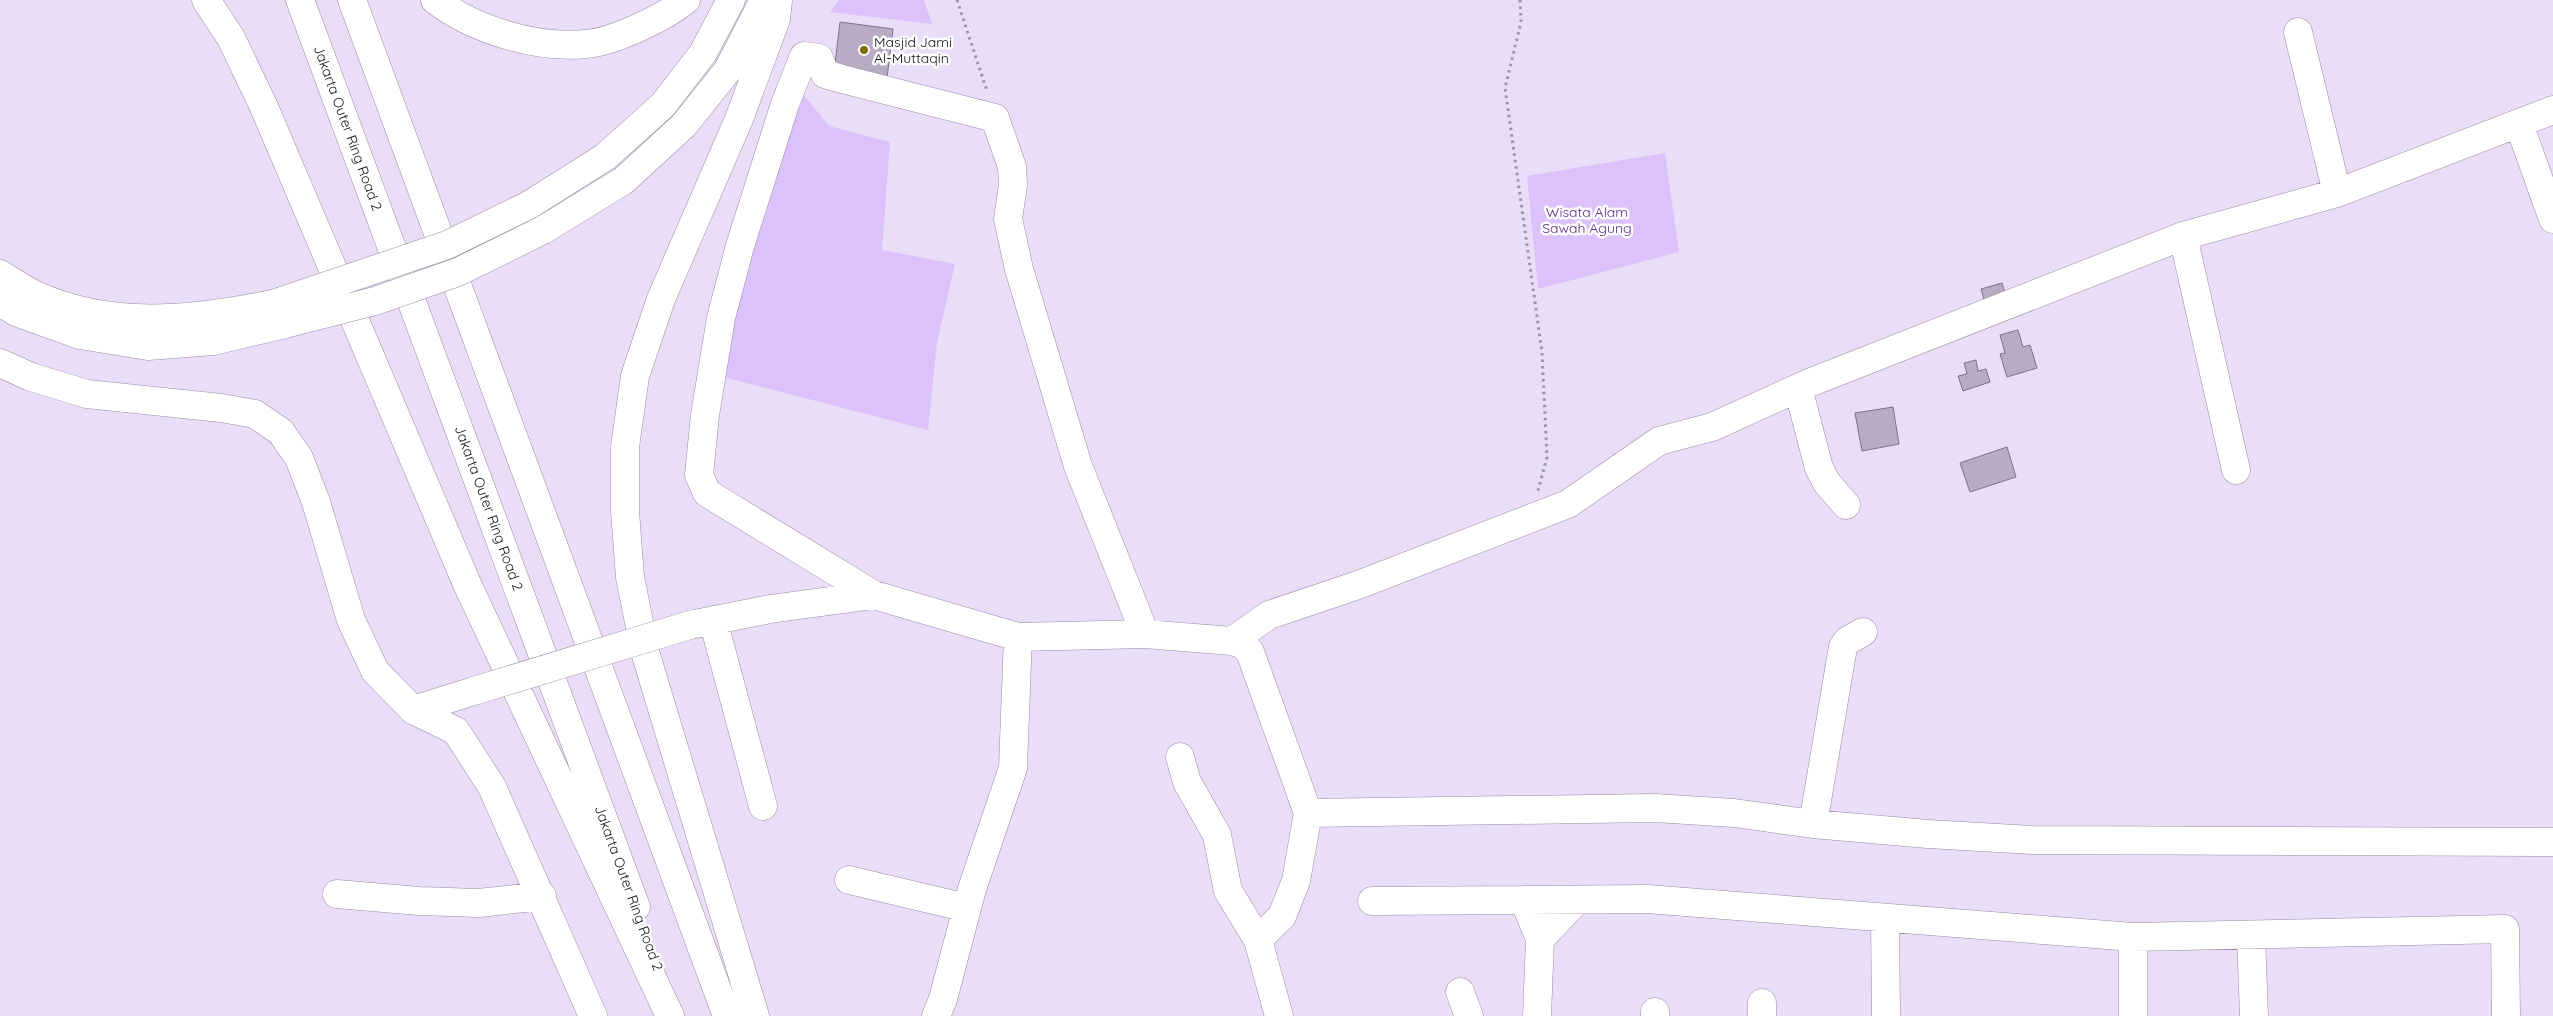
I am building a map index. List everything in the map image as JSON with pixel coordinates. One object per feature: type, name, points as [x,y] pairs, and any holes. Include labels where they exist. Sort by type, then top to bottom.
[{"type":"main road","points":[[206,0],[231,38],[264,107],[468,586],[670,1016]]},
{"type":"main road","name":"Jakarta Outer Ring Road 2","points":[[300,0],[677,1016]]},
{"type":"main road","points":[[352,0],[727,1016]]},
{"type":"main road","points":[[435,0],[451,12],[531,43],[587,44],[642,27],[686,0]]},
{"type":"main road","points":[[0,302],[16,312],[80,335],[148,346],[213,341],[447,245],[529,205],[605,157],[662,105],[703,53],[731,0]]},
{"type":"main road","points":[[0,274],[33,294],[89,313],[152,320],[279,314],[375,301],[449,275],[543,230],[623,181],[684,125],[728,70],[764,0]]},
{"type":"main road","points":[[754,1016],[644,652],[630,577],[625,511],[625,446],[635,376],[661,299],[739,119],[776,19],[778,0]]},
{"type":"main road","points":[[2298,32],[2337,193]]},
{"type":"main road","points":[[1145,634],[1078,466],[1019,269],[1008,219],[1013,185],[1012,167],[995,118],[834,77],[826,74],[820,58],[804,56],[785,104],[740,246],[721,318],[699,475],[708,493],[874,595],[1018,637],[1145,634],[1232,640],[1242,644],[1250,652],[1308,813],[1296,881],[1277,923],[1258,940]]},
{"type":"main road","points":[[1232,640],[1269,615],[1358,585],[1568,504],[1658,441],[1712,427],[1798,388],[2183,236],[2337,193],[2553,110]]},
{"type":"main road","points":[[2519,124],[2553,219]]},
{"type":"main road","points":[[2183,236],[2236,470]]},
{"type":"main road","points":[[0,363],[31,377],[86,394],[221,408],[255,414],[281,432],[299,458],[316,502],[355,629],[375,670],[413,710],[456,731],[492,787],[542,896],[593,1016]]},
{"type":"main road","points":[[1798,388],[1819,468],[1827,484],[1846,505]]},
{"type":"main road","points":[[413,710],[703,622],[770,609],[874,595]]},
{"type":"main road","points":[[703,622],[763,806]]},
{"type":"main road","points":[[1813,824],[1843,647],[1847,641],[1863,632]]},
{"type":"main road","points":[[936,1016],[943,999],[967,908],[1013,768],[1018,637]]},
{"type":"main road","points":[[1180,757],[1188,782],[1218,835],[1228,891],[1258,940],[1279,1016]]},
{"type":"main road","points":[[1308,813],[1655,808],[1734,813],[1813,824],[1928,834],[2032,840],[2553,842]]},
{"type":"main road","points":[[849,880],[967,908]]},
{"type":"main road","points":[[337,894],[419,901],[479,902],[542,896]]},
{"type":"main road","points":[[1372,901],[1647,899],[2133,937],[2505,929],[2506,1016]]},
{"type":"main road","points":[[1524,900],[1540,939],[1537,1016]]},
{"type":"main road","points":[[1540,939],[1577,900]]},
{"type":"main road","points":[[1885,919],[1886,1016]]},
{"type":"main road","points":[[2251,935],[2254,1016]]},
{"type":"main road","points":[[2133,937],[2133,1016]]},
{"type":"path","points":[[957,0],[995,118]]},
{"type":"path","points":[[1520,0],[1521,22],[1505,88],[1542,352],[1547,457],[1530,519]]},
{"type":"green space","points":[[839,0],[924,0],[932,24],[830,12]]},
{"type":"green space","points":[[801,91],[829,126],[890,142],[882,250],[955,264],[937,342],[928,430],[720,376],[736,294]]},
{"type":"green space","name":"Wisata Alam Sawah Agung","points":[[1665,153],[1679,252],[1538,289],[1527,176]]},
{"type":"building","name":"Masjid Jami Al-Muttaqin","points":[[840,22],[893,29],[887,78],[834,72]]},
{"type":"building","points":[[2002,283],[2007,301],[1986,307],[1981,289]]},
{"type":"building","points":[[2018,330],[2023,347],[2030,345],[2037,368],[2007,377],[2000,354],[2005,353],[2000,335]]},
{"type":"building","points":[[1976,360],[1978,371],[1986,369],[1990,382],[1963,391],[1958,376],[1967,374],[1964,363]]},
{"type":"building","points":[[1893,407],[1899,444],[1862,451],[1855,413]]},
{"type":"building","points":[[2007,447],[2016,477],[1970,492],[1960,463]]},
{"type":"place","name":"Masjid Jami Al-Muttaqin","points":[[864,50]]}]
